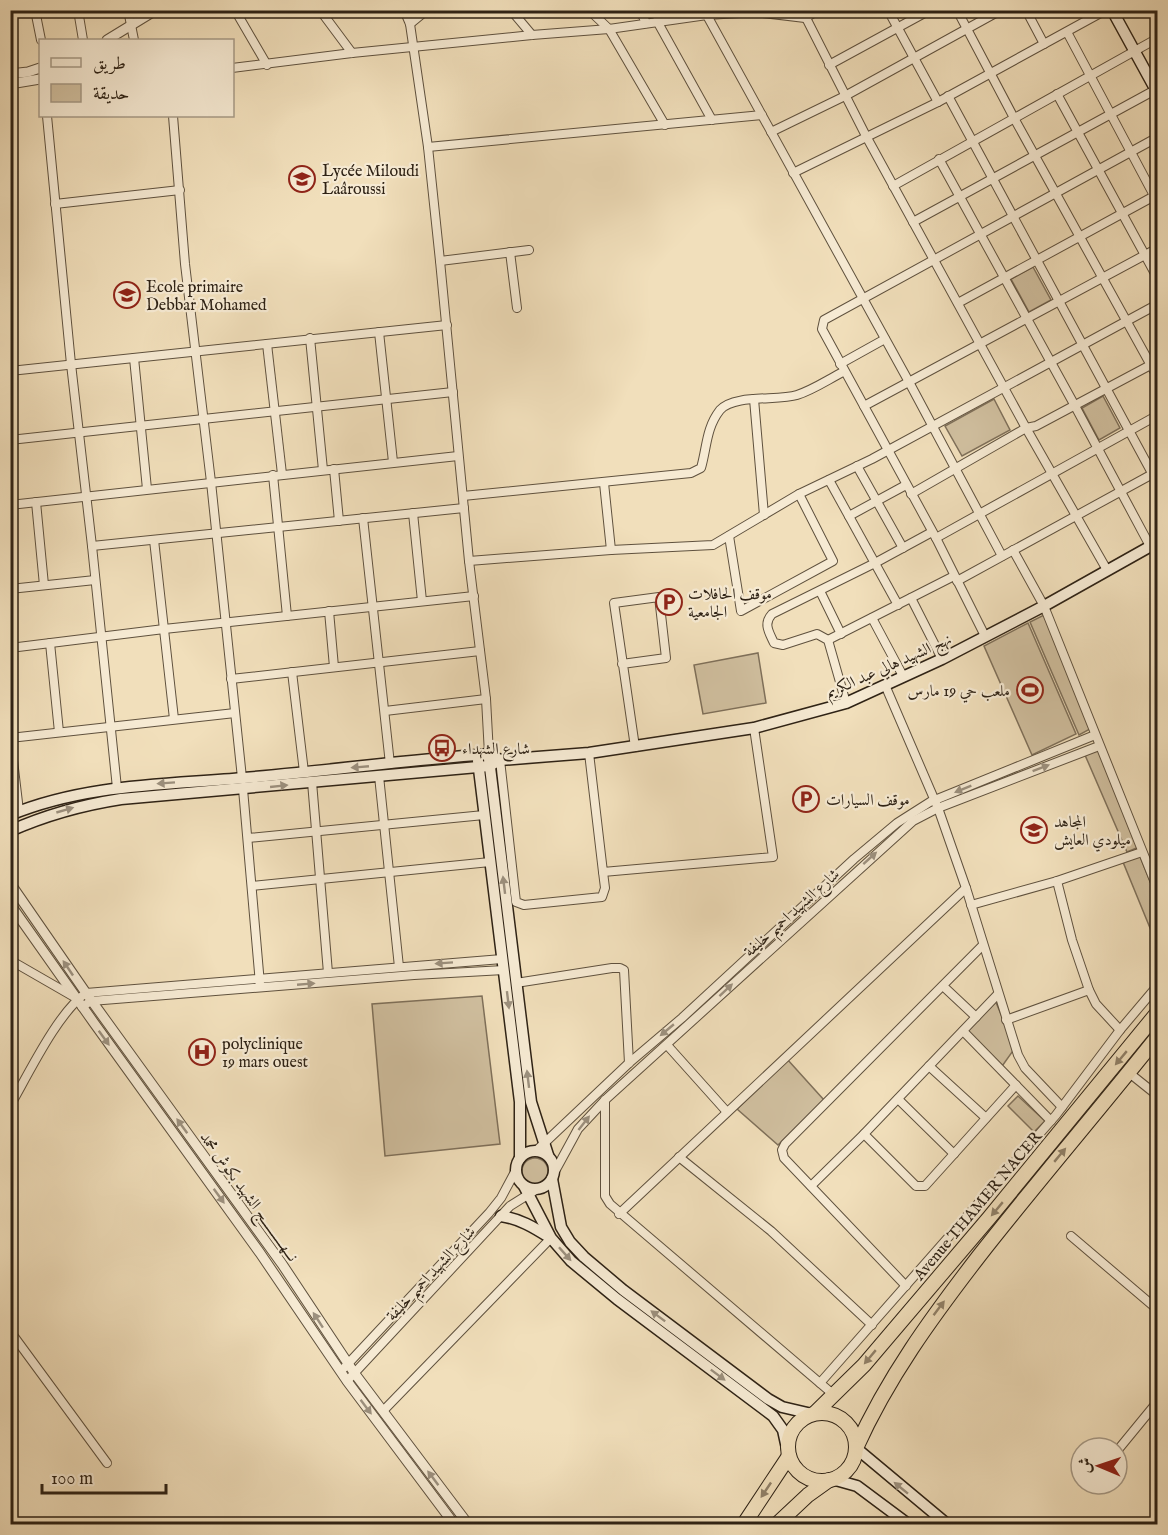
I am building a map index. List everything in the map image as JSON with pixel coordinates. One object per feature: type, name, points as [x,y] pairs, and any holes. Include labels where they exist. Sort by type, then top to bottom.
[{"type":"highway","name":"Avenue THAMER NACER","points":[[813,1414],[864,1365],[982,1227],[1158,1012]]},
{"type":"highway","name":"Avenue THAMER NACER","points":[[856,1448],[883,1393],[927,1324],[1031,1190],[1158,1036]]},
{"type":"highway","points":[[777,1524],[808,1495],[848,1468],[854,1459],[856,1448],[850,1429],[844,1421],[835,1415],[813,1414],[793,1429],[789,1436],[789,1454],[793,1465],[809,1478],[830,1480]]},
{"type":"highway","points":[[744,1524],[789,1454]]},
{"type":"main road","points":[[1112,10],[1156,92]]},
{"type":"main road","name":"نهج الشهيد هالي عبد الكريم","points":[[500,760],[589,753],[754,728],[846,703],[942,659],[1044,606],[1154,544]]},
{"type":"main road","points":[[14,812],[87,792],[117,788],[312,782],[379,776],[484,760]]},
{"type":"main road","points":[[484,760],[484,815],[520,1102],[520,1158],[516,1170],[518,1179],[530,1190],[551,1238]]},
{"type":"main road","points":[[484,760],[531,1102],[540,1147],[553,1163],[561,1227],[570,1242],[584,1257],[623,1290],[768,1399],[782,1407],[813,1414]]},
{"type":"main road","points":[[10,831],[57,812],[90,803],[243,784],[304,772],[390,764],[500,760]]},
{"type":"main road","points":[[520,1158],[540,1147]]},
{"type":"main road","points":[[530,1190],[548,1184],[553,1176]]},
{"type":"main road","points":[[501,1216],[527,1223],[551,1238],[571,1261],[617,1299],[772,1416],[783,1430],[789,1454]]},
{"type":"main road","points":[[856,1448],[947,1524]]},
{"type":"main road","points":[[830,1480],[857,1486],[908,1524]]},
{"type":"street","points":[[35,10],[41,39]]},
{"type":"street","points":[[78,10],[83,39]]},
{"type":"street","points":[[128,10],[134,39]]},
{"type":"street","points":[[109,39],[132,27],[156,10]]},
{"type":"street","points":[[234,10],[267,65]]},
{"type":"street","points":[[320,10],[352,53]]},
{"type":"street","points":[[404,10],[410,24],[428,147],[447,325],[458,456],[486,699],[488,740],[484,760]]},
{"type":"street","points":[[410,24],[427,10]]},
{"type":"street","points":[[511,10],[532,34]]},
{"type":"street","points":[[589,10],[609,29],[665,125]]},
{"type":"street","points":[[640,10],[646,23]]},
{"type":"street","points":[[234,68],[532,34],[609,29],[705,13],[755,11],[803,14],[819,10]]},
{"type":"street","points":[[888,10],[938,102]]},
{"type":"street","points":[[829,65],[930,10]]},
{"type":"street","points":[[957,10],[1126,321],[1154,363],[1158,378]]},
{"type":"street","points":[[771,132],[845,96],[1002,10]]},
{"type":"street","points":[[1026,10],[1044,44]]},
{"type":"street","points":[[793,173],[938,102],[1106,10]]},
{"type":"street","points":[[705,13],[909,382],[1002,556]]},
{"type":"street","points":[[803,14],[893,186],[1107,570]]},
{"type":"street","points":[[657,21],[712,120]]},
{"type":"street","points":[[958,303],[1122,213],[1156,197],[1067,32]]},
{"type":"street","points":[[893,186],[1158,38]]},
{"type":"street","points":[[10,74],[39,68]]},
{"type":"street","points":[[28,72],[39,74]]},
{"type":"street","points":[[10,84],[39,79]]},
{"type":"street","points":[[913,222],[1156,92]]},
{"type":"street","points":[[1057,94],[1158,279]]},
{"type":"street","points":[[828,640],[898,604],[1014,550],[1155,472],[1130,431],[948,96]]},
{"type":"street","points":[[428,147],[762,115]]},
{"type":"street","points":[[47,117],[71,364],[93,546],[100,637],[117,788]]},
{"type":"street","points":[[173,117],[185,264],[212,482],[243,784],[260,984]]},
{"type":"street","points":[[984,636],[934,535],[822,329],[824,320],[1158,137]]},
{"type":"street","points":[[939,159],[1121,491],[1154,544]]},
{"type":"street","points":[[55,204],[180,190]]},
{"type":"street","points":[[864,406],[1158,248]]},
{"type":"street","points":[[440,261],[528,249]]},
{"type":"street","points":[[510,252],[517,308]]},
{"type":"street","points":[[469,561],[713,545],[799,494],[857,466],[1158,304]]},
{"type":"street","points":[[10,370],[447,325]]},
{"type":"street","points":[[379,332],[393,462]]},
{"type":"street","points":[[310,339],[322,470]]},
{"type":"street","points":[[463,496],[604,483],[698,470],[702,468],[709,429],[722,408],[754,399],[797,395],[885,339]]},
{"type":"street","points":[[267,344],[282,474]]},
{"type":"street","points":[[134,358],[147,489]]},
{"type":"street","points":[[911,494],[1026,428],[1036,426],[1154,363]]},
{"type":"street","points":[[10,440],[453,392]]},
{"type":"street","points":[[754,399],[764,515]]},
{"type":"street","points":[[846,703],[828,640],[817,634],[783,645],[774,643],[767,623],[772,614],[903,548],[979,513],[1158,415]]},
{"type":"street","points":[[10,505],[458,456]]},
{"type":"street","points":[[857,466],[903,548]]},
{"type":"street","points":[[334,469],[339,521]]},
{"type":"street","points":[[273,476],[288,616]]},
{"type":"street","points":[[829,480],[898,604]]},
{"type":"street","points":[[604,483],[611,550]]},
{"type":"street","points":[[849,516],[906,485]]},
{"type":"street","points":[[729,536],[741,611],[833,561],[799,494]]},
{"type":"street","points":[[36,502],[44,585]]},
{"type":"street","points":[[93,546],[464,508]]},
{"type":"street","points":[[413,513],[422,601]]},
{"type":"street","points":[[363,518],[390,764]]},
{"type":"street","points":[[154,540],[174,719]]},
{"type":"street","points":[[1014,550],[1044,606],[1158,890]]},
{"type":"street","points":[[10,589],[95,580]]},
{"type":"street","points":[[820,591],[841,634]]},
{"type":"street","points":[[10,648],[225,622],[474,596]]},
{"type":"street","points":[[622,664],[666,658],[659,597],[614,603],[622,664],[635,747]]},
{"type":"street","points":[[911,598],[942,659]]},
{"type":"street","points":[[328,611],[334,667]]},
{"type":"street","points":[[872,618],[903,676]]},
{"type":"street","points":[[50,643],[59,732]]},
{"type":"street","points":[[231,679],[480,651]]},
{"type":"street","points":[[292,672],[304,772]]},
{"type":"street","points":[[885,685],[936,804],[966,888],[1021,1063],[1062,1107]]},
{"type":"street","points":[[385,711],[486,699]]},
{"type":"street","points":[[14,812],[11,737],[235,713]]},
{"type":"street","points":[[603,872],[772,858],[754,728]]},
{"type":"street","name":"شارع الشهيد احميم خليفة","points":[[540,1147],[629,1063],[691,1010],[897,822],[1095,735]]},
{"type":"street","name":"شارع الشهيد احميم خليفة","points":[[553,1176],[578,1129],[604,1100],[913,820],[936,804],[1099,746]]},
{"type":"street","points":[[500,760],[516,902],[524,905],[602,897],[605,888],[589,753]]},
{"type":"street","points":[[379,776],[399,967]]},
{"type":"street","points":[[312,782],[328,974]]},
{"type":"street","points":[[248,838],[484,815]]},
{"type":"street","points":[[971,905],[1058,881],[1142,852]]},
{"type":"street","points":[[252,886],[490,862]]},
{"type":"street","points":[[1058,881],[1072,939],[1089,990],[1096,1004],[1120,1030]]},
{"type":"street","name":"نـــهـــــــــــج الشهيد بكوش محمد","points":[[10,883],[88,997],[282,1264],[355,1374],[468,1524]]},
{"type":"street","points":[[619,1214],[966,888]]},
{"type":"street","name":"نـــهـــــــــــج الشهيد بكوش محمد","points":[[10,904],[260,1253],[340,1372],[454,1524]]},
{"type":"street","points":[[906,1286],[784,1158],[782,1150],[785,1144],[983,945]]},
{"type":"street","points":[[10,960],[79,1003]]},
{"type":"street","points":[[260,984],[399,967],[503,964]]},
{"type":"street","points":[[10,1106],[45,1045],[79,1003],[88,997],[414,975],[503,964]]},
{"type":"street","points":[[516,983],[612,968],[624,970],[629,1063]]},
{"type":"street","points":[[820,1383],[1051,1121],[1158,984]]},
{"type":"street","points":[[943,986],[976,1017]]},
{"type":"street","points":[[1006,1020],[1089,990]]},
{"type":"street","points":[[811,1186],[998,994]]},
{"type":"street","points":[[963,1031],[1051,1121]]},
{"type":"street","points":[[667,1045],[727,1112]]},
{"type":"street","points":[[929,1066],[986,1118]]},
{"type":"street","points":[[1128,1072],[1158,1096]]},
{"type":"street","points":[[864,1134],[919,1188],[925,1186],[1016,1085]]},
{"type":"street","points":[[898,1099],[954,1154]]},
{"type":"street","points":[[604,1100],[605,1196],[610,1204],[834,1395]]},
{"type":"street","points":[[679,1157],[771,1230],[872,1325]]},
{"type":"street","name":"شارع الشهيد احميم خليفة","points":[[340,1372],[489,1213],[501,1198],[516,1170]]},
{"type":"street","name":"شارع الشهيد احميم خليفة","points":[[347,1381],[501,1216],[530,1190]]},
{"type":"street","points":[[1071,1236],[1158,1310]]},
{"type":"street","points":[[383,1411],[551,1238]]},
{"type":"street","points":[[10,1331],[107,1463]]},
{"type":"street","points":[[1129,1436],[1158,1401]]},
{"type":"green space","points":[[1033,267],[1051,300],[1029,312],[1011,279]]},
{"type":"green space","points":[[1103,396],[1120,428],[1099,440],[1082,408]]},
{"type":"green space","points":[[994,399],[1010,430],[962,456],[945,426]]},
{"type":"green space","points":[[1044,615],[1090,729],[1079,735],[1030,622]]},
{"type":"green space","name":"ملعب حي 19 مارس","points":[[1028,623],[1076,734],[1032,755],[984,646]]},
{"type":"green space","points":[[758,653],[766,703],[703,714],[694,665]]},
{"type":"green space","points":[[1098,749],[1139,847],[1127,852],[1085,755]]},
{"type":"green space","points":[[1139,854],[1157,899],[1157,945],[1123,862]]},
{"type":"green space","points":[[482,996],[500,1144],[385,1156],[372,1004]]},
{"type":"green space","points":[[995,1000],[1015,1048],[1000,1069],[965,1031]]},
{"type":"green space","points":[[787,1059],[824,1100],[778,1145],[737,1109]]},
{"type":"green space","points":[[1018,1096],[1045,1121],[1034,1132],[1008,1106]]},
{"type":"green space","points":[[535,1158],[544,1162],[548,1171],[544,1180],[535,1184],[526,1180],[522,1171],[526,1162]]},
{"type":"place","name":"Lycée Miloudi Laâroussi","points":[[302,179]]},
{"type":"place","name":"Ecole primaire Debbar Mohamed","points":[[127,295]]},
{"type":"place","name":"موقف الحافلات الجامعية","points":[[669,602]]},
{"type":"place","name":"ملعب حي 19 مارس","points":[[1030,690]]},
{"type":"place","name":"شارع الشهداء","points":[[442,748]]},
{"type":"place","name":"موقف السيارات","points":[[806,799]]},
{"type":"place","name":"المجاهد ميلودي العايش","points":[[1034,830]]},
{"type":"place","name":"polyclinique 19 mars ouest","points":[[202,1052]]}]
